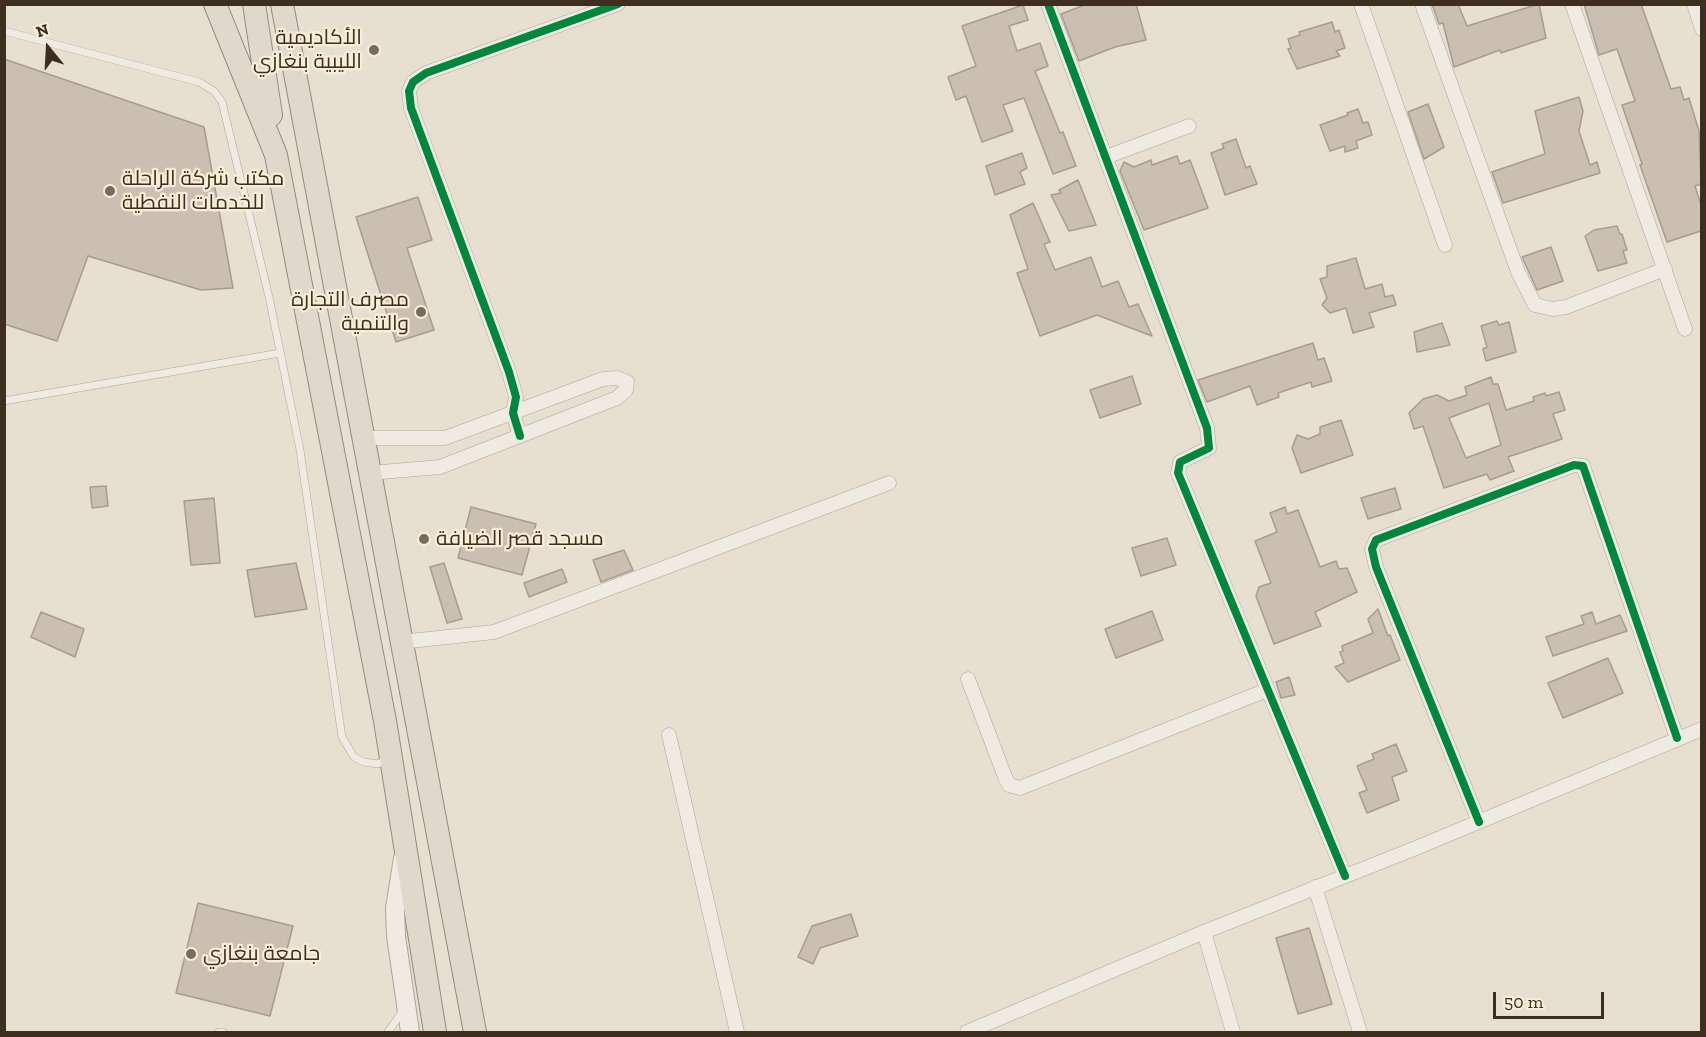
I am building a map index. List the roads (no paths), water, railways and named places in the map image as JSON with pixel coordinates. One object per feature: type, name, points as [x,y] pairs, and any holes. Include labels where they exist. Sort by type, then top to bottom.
[{"type":"highway","points":[[215,4],[276,155]]},
{"type":"highway","points":[[254,4],[276,155],[385,721],[435,1032]]},
{"type":"highway","points":[[282,4],[475,1032]]},
{"type":"street","points":[[520,436],[513,413],[516,397],[411,108],[410,91],[419,76],[597,8],[618,4]]},
{"type":"street","points":[[1048,4],[1210,438],[1209,448],[1179,463],[1178,473],[1345,876]]},
{"type":"street","points":[[1361,4],[1445,245]]},
{"type":"street","points":[[1422,4],[1518,272],[1535,304],[1553,309],[1566,307],[1665,269]]},
{"type":"street","points":[[1572,4],[1685,329]]},
{"type":"street","points":[[1694,4],[1701,29]]},
{"type":"street","points":[[1106,157],[1189,126]]},
{"type":"street","points":[[365,438],[444,438],[603,379],[617,378],[627,382],[626,390],[617,398],[440,467],[369,473]]},
{"type":"street","points":[[516,397],[533,405],[541,428]]},
{"type":"street","points":[[444,438],[454,462]]},
{"type":"street","points":[[1479,822],[1376,567],[1372,549],[1376,540],[1574,465],[1583,466],[1677,738]]},
{"type":"street","points":[[401,642],[494,632],[889,483]]},
{"type":"street","points":[[968,679],[1005,777],[1009,784],[1020,788],[1268,690]]},
{"type":"street","points":[[967,1032],[1315,886],[1479,822],[1701,729]]},
{"type":"street","points":[[669,735],[737,1032]]},
{"type":"street","points":[[406,845],[395,908],[404,1007],[410,1032]]},
{"type":"street","points":[[1315,886],[1360,1032]]},
{"type":"street","points":[[1204,932],[1233,1032]]},
{"type":"lane","points":[[4,31],[199,82],[214,91],[222,102],[300,450],[342,737],[354,757],[364,762],[378,764],[390,758]]},
{"type":"lane","points":[[4,401],[280,353]]},
{"type":"lane","points":[[388,1032],[404,1007]]},
{"type":"place","name":"الأكاديمية الليبية بنغازي","points":[[374,50]]},
{"type":"place","name":"مكتب شركة الراحلة للخدمات النفطية","points":[[110,191]]},
{"type":"place","name":"مصرف التجارة والتنمية","points":[[421,312]]},
{"type":"place","name":"مسجد قصر الضيافة","points":[[424,539]]},
{"type":"place","name":"جامعة بنغازي","points":[[191,954]]}]
